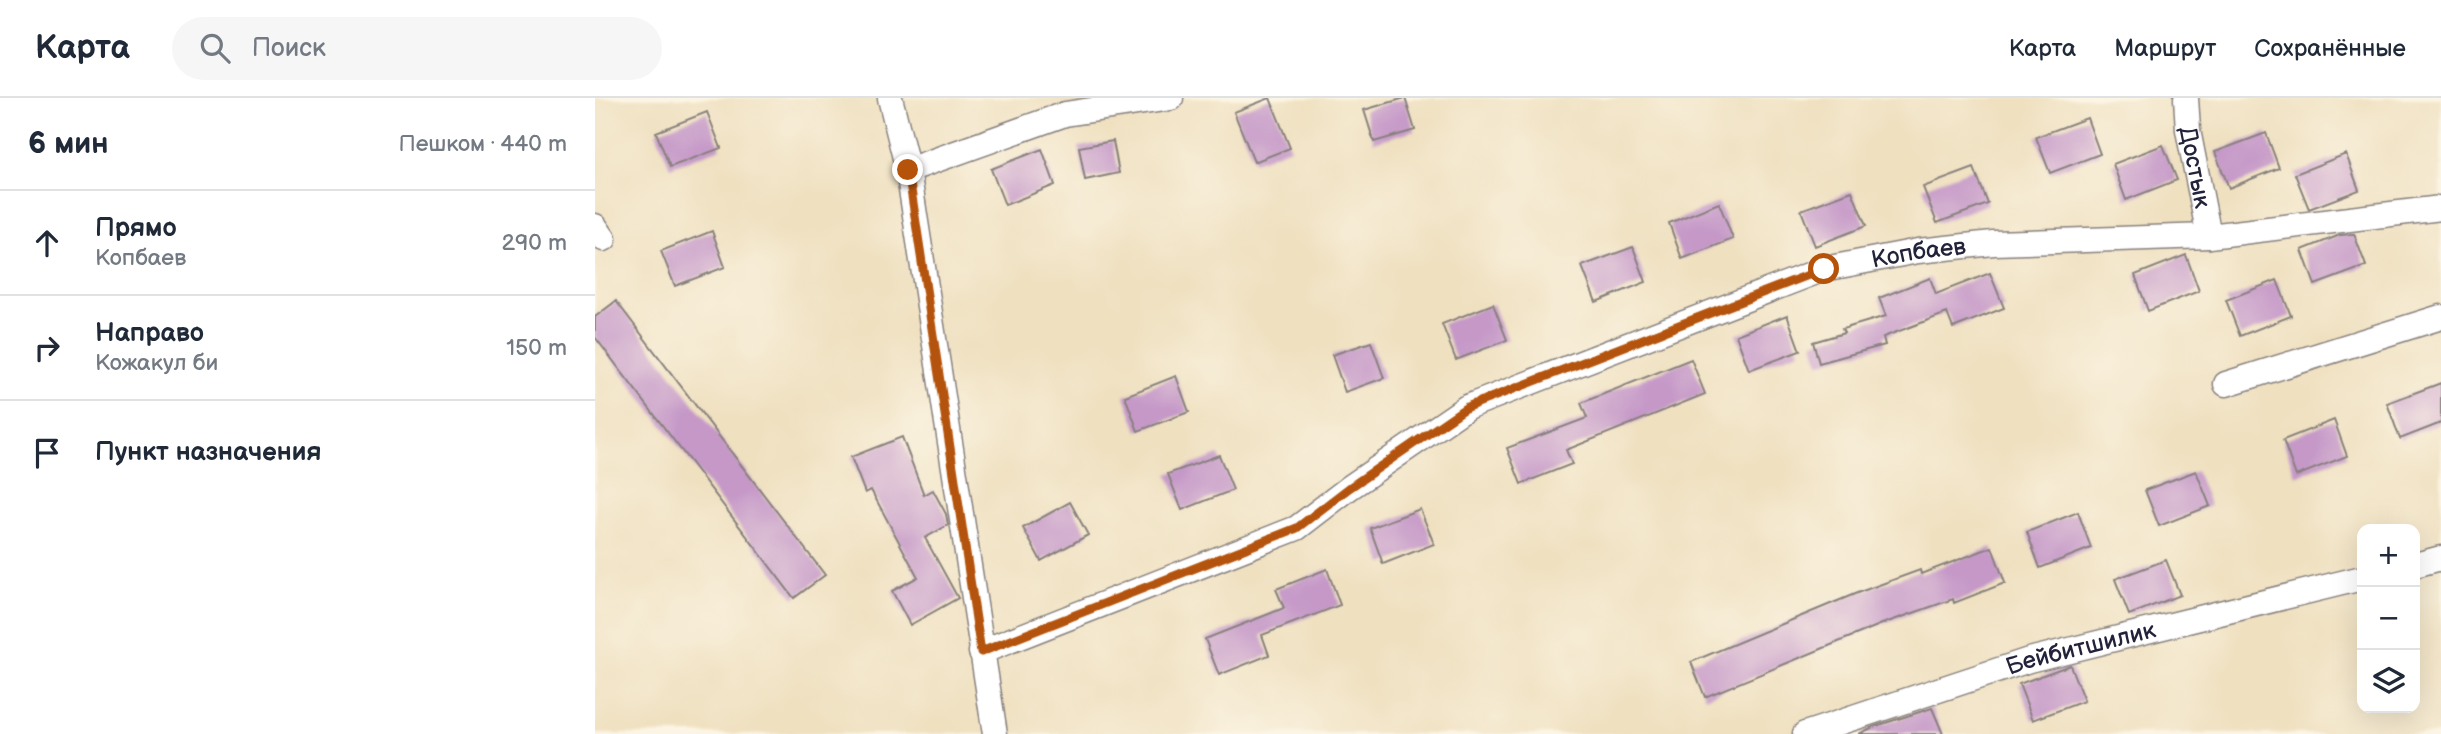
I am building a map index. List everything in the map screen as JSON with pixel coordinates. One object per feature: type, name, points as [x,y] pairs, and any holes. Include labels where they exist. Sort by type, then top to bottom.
[{"type":"street","points":[[890,98],[908,170],[995,734]]},
{"type":"street","points":[[908,170],[1065,114],[1171,98]]},
{"type":"street","name":"Достык","points":[[2186,98],[2188,130],[2209,236]]},
{"type":"street","name":"Копбаев","points":[[981,652],[1297,528],[1349,488],[1467,407],[1824,269],[1919,251],[1993,243],[2209,236],[2441,208]]},
{"type":"street","points":[[2226,384],[2441,317]]},
{"type":"street","points":[[2420,564],[2441,558]]},
{"type":"street","name":"Бейбитшилик","points":[[1805,734],[2029,660],[2357,579]]},
{"type":"building","points":[[1270,98],[1290,148],[1254,162],[1234,112]]},
{"type":"building","points":[[1405,98],[1415,130],[1374,142],[1364,110]]},
{"type":"building","points":[[707,112],[721,148],[670,167],[656,132]]},
{"type":"building","points":[[2087,118],[2100,154],[2050,173],[2036,137]]},
{"type":"building","points":[[2266,133],[2279,168],[2229,188],[2215,152]]},
{"type":"building","points":[[1113,141],[1119,173],[1085,180],[1079,147]]},
{"type":"building","points":[[2163,145],[2177,180],[2126,200],[2113,164]]},
{"type":"building","points":[[1042,149],[1055,185],[1005,205],[991,169]]},
{"type":"building","points":[[2346,154],[2359,190],[2309,209],[2295,174]]},
{"type":"building","points":[[1974,168],[1988,204],[1937,223],[1923,187]]},
{"type":"building","points":[[1852,191],[1866,226],[1815,246],[1801,210]]},
{"type":"building","points":[[1719,203],[1733,239],[1682,259],[1669,223]]},
{"type":"building","points":[[712,231],[725,267],[675,286],[661,251]]},
{"type":"building","points":[[2354,234],[2366,266],[2315,285],[2302,250],[2340,235]]},
{"type":"building","points":[[1633,247],[1646,282],[1596,302],[1582,266]]},
{"type":"building","points":[[2186,255],[2199,291],[2148,311],[2135,275]]},
{"type":"building","points":[[1990,273],[2004,308],[1953,328],[1947,313],[1883,337],[1885,345],[1819,363],[1813,342],[1844,333],[1842,329],[1886,316],[1879,298],[1930,278],[1936,294]]},
{"type":"building","points":[[2277,280],[2291,316],[2240,336],[2226,300]]},
{"type":"building","points":[[616,301],[825,575],[794,598],[595,337],[595,317]]},
{"type":"building","points":[[1493,304],[1507,340],[1456,360],[1442,324]]},
{"type":"building","points":[[1787,315],[1800,351],[1749,370],[1736,335]]},
{"type":"building","points":[[1371,342],[1384,378],[1345,392],[1332,355]]},
{"type":"building","points":[[1691,359],[1705,394],[1566,450],[1572,464],[1521,484],[1507,448],[1587,418],[1581,403]]},
{"type":"building","points":[[1176,376],[1189,412],[1138,431],[1125,396]]},
{"type":"building","points":[[2441,383],[2441,423],[2400,439],[2387,403]]},
{"type":"building","points":[[2334,420],[2347,456],[2296,476],[2283,440]]},
{"type":"building","points":[[902,437],[924,495],[933,490],[946,514],[948,525],[925,538],[958,598],[910,625],[892,591],[918,577],[871,490],[865,493],[851,457]]},
{"type":"building","points":[[1219,455],[1233,490],[1182,510],[1168,474]]},
{"type":"building","points":[[2196,471],[2210,506],[2159,526],[2145,490]]},
{"type":"building","points":[[1070,502],[1088,535],[1041,561],[1023,528]]},
{"type":"building","points":[[1420,509],[1434,544],[1383,564],[1370,528]]},
{"type":"building","points":[[2078,512],[2091,548],[2040,568],[2027,532]]},
{"type":"building","points":[[1992,547],[2005,583],[1954,603],[1953,599],[1882,624],[1705,697],[1691,662],[1857,593],[1920,570],[1921,574]]},
{"type":"building","points":[[2166,560],[2180,595],[2129,615],[2115,579]]},
{"type":"building","points":[[1327,569],[1340,605],[1262,635],[1269,655],[1219,675],[1205,639],[1284,608],[1276,589]]},
{"type":"building","points":[[2070,665],[2084,701],[2033,720],[2019,684]]},
{"type":"building","points":[[1932,708],[1943,734],[1859,734],[1873,727]]},
{"type":"route","points":[[908,170],[981,652],[1297,528],[1349,488],[1467,407],[1824,269]]}]
